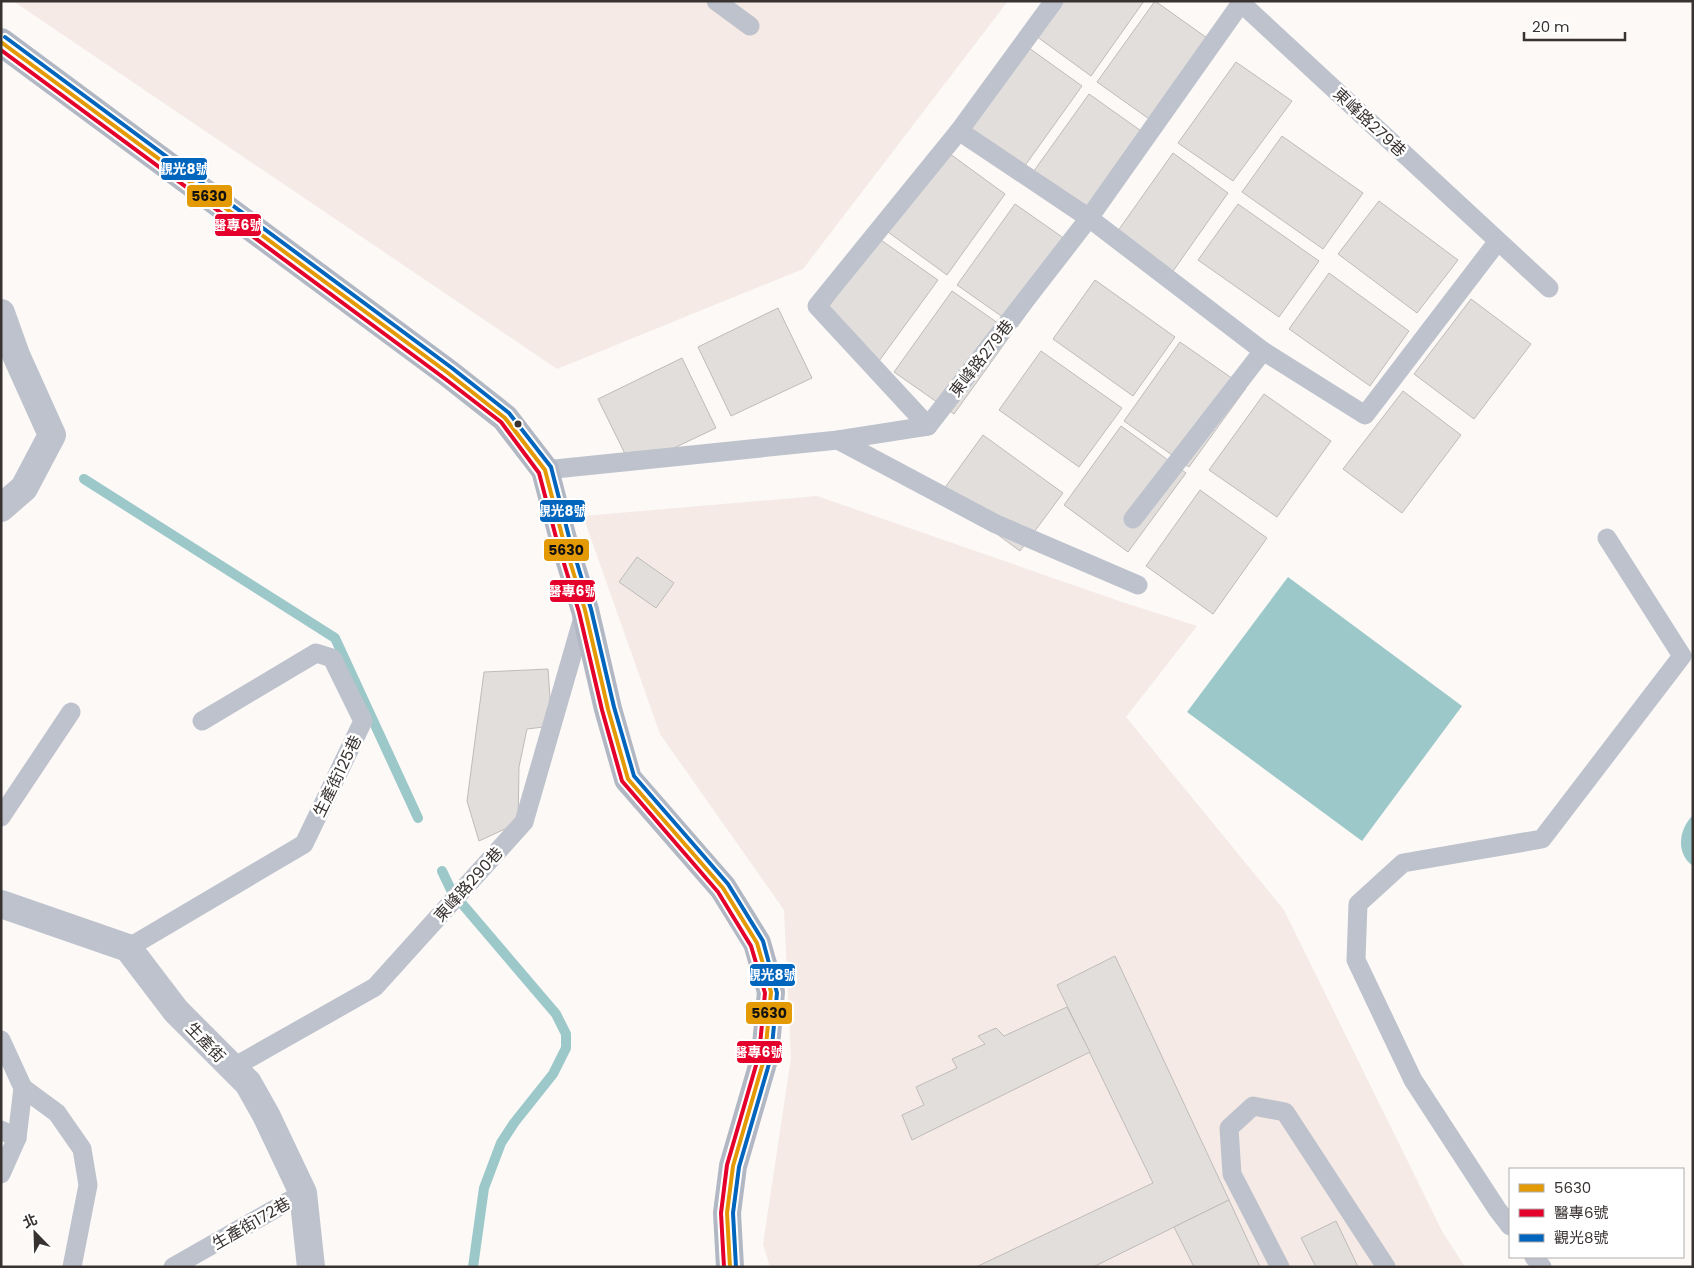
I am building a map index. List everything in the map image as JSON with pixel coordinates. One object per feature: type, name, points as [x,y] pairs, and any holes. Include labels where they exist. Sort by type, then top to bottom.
[{"type":"main road","points":[[1,42],[498,412],[505,418],[545,470],[563,540],[586,610],[608,708],[628,779],[723,888],[757,943],[771,992],[765,1056],[733,1166],[727,1213],[730,1267]]},
{"type":"street","points":[[1,313],[16,355],[52,435],[24,488],[1,508]]},
{"type":"street","points":[[1,904],[128,948]]},
{"type":"street","name":"生產街","points":[[128,948],[176,1010],[248,1083],[266,1115],[303,1193],[311,1267]]},
{"type":"lane","points":[[716,1],[750,26]]},
{"type":"lane","points":[[928,426],[817,306],[959,131],[1054,1]]},
{"type":"lane","name":"東峰路279巷","points":[[928,426],[1088,218],[1240,2],[1549,288]]},
{"type":"lane","points":[[959,131],[1088,218],[1264,351],[1365,415],[1498,241]]},
{"type":"lane","points":[[1132,519],[1264,351]]},
{"type":"lane","points":[[545,470],[838,440],[928,426]]},
{"type":"lane","points":[[838,440],[996,524],[1138,586]]},
{"type":"lane","points":[[1509,1225],[1413,1080],[1356,960],[1358,904],[1402,863],[1542,839],[1682,656],[1607,538]]},
{"type":"lane","name":"東峰路290巷","points":[[232,1068],[375,987],[524,822],[586,610]]},
{"type":"lane","name":"生產街125巷","points":[[128,948],[304,844],[364,721],[332,658],[316,653],[202,721]]},
{"type":"lane","points":[[1,817],[71,712]]},
{"type":"lane","points":[[1,1040],[23,1088],[57,1113],[82,1149],[88,1185],[72,1267]]},
{"type":"lane","points":[[1,1174],[9,1134],[23,1088]]},
{"type":"lane","points":[[1280,1267],[1232,1174],[1229,1128],[1253,1106],[1285,1112],[1386,1267]]},
{"type":"lane","name":"生產街172巷","points":[[173,1267],[303,1193]]},
{"type":"shaded area","points":[[13,1],[1008,1],[803,269],[557,369]]},
{"type":"shaded area","points":[[817,496],[1122,602],[1197,626],[1126,717],[1284,910],[1442,1231],[1465,1267],[770,1267],[763,1244],[791,1058],[784,910],[660,734],[583,516]]},
{"type":"water","points":[[1288,577],[1462,706],[1362,841],[1187,712]]},
{"type":"water","points":[[1693,815],[1693,866],[1683,855],[1681,841],[1685,827]]},
{"type":"building","points":[[1061,1],[1144,1],[1091,76],[1036,36]]},
{"type":"building","points":[[1155,1],[1210,40],[1152,121],[1097,82]]},
{"type":"building","points":[[1022,43],[1082,86],[1024,167],[964,125]]},
{"type":"building","points":[[1236,62],[1292,101],[1233,181],[1178,143]]},
{"type":"building","points":[[1089,94],[1144,133],[1086,214],[1031,175]]},
{"type":"building","points":[[1282,136],[1363,193],[1323,249],[1242,192]]},
{"type":"building","points":[[946,151],[1005,194],[947,275],[888,232]]},
{"type":"building","points":[[1173,153],[1228,193],[1171,274],[1115,235]]},
{"type":"building","points":[[1379,201],[1458,260],[1417,313],[1338,254]]},
{"type":"building","points":[[1015,204],[1075,246],[1017,327],[957,285]]},
{"type":"building","points":[[1238,204],[1319,261],[1279,317],[1198,260]]},
{"type":"building","points":[[878,238],[938,280],[879,361],[820,319]]},
{"type":"building","points":[[1329,273],[1409,331],[1370,386],[1289,329]]},
{"type":"building","points":[[1095,280],[1175,337],[1133,396],[1053,339]]},
{"type":"building","points":[[952,291],[1012,333],[954,414],[894,372]]},
{"type":"building","points":[[1471,299],[1531,344],[1474,419],[1414,374]]},
{"type":"building","points":[[778,308],[812,378],[731,416],[698,347]]},
{"type":"building","points":[[1180,342],[1246,388],[1189,467],[1124,421]]},
{"type":"building","points":[[1041,351],[1122,408],[1079,467],[999,410]]},
{"type":"building","points":[[682,358],[716,428],[632,468],[598,399]]},
{"type":"building","points":[[1403,391],[1461,435],[1402,513],[1343,469]]},
{"type":"building","points":[[1264,394],[1331,441],[1277,517],[1209,470]]},
{"type":"building","points":[[1121,426],[1186,473],[1128,552],[1064,505]]},
{"type":"building","points":[[983,435],[1063,493],[1020,551],[941,493]]},
{"type":"building","points":[[1200,490],[1267,538],[1213,614],[1146,566]]},
{"type":"building","points":[[637,557],[674,583],[656,608],[619,582]]},
{"type":"building","points":[[548,669],[552,726],[527,729],[519,767],[518,823],[479,841],[467,801],[484,672]]},
{"type":"building","points":[[1115,956],[1229,1200],[1093,1267],[976,1267],[1153,1183],[1057,985]]},
{"type":"building","points":[[1067,1007],[1090,1052],[912,1140],[902,1115],[924,1105],[916,1087],[957,1068],[952,1059],[985,1044],[978,1036],[996,1028],[1004,1036]]},
{"type":"building","points":[[1229,1200],[1260,1267],[1194,1267],[1174,1227]]},
{"type":"building","points":[[1336,1221],[1358,1267],[1316,1267],[1301,1238]]},
{"type":"waterway","points":[[84,479],[335,638],[418,818]]},
{"type":"waterway","points":[[442,871],[452,892],[556,1014],[566,1034],[566,1048],[553,1074],[514,1123],[501,1143],[484,1188],[473,1267]]},
{"type":"transit line","name":"觀光8號","points":[[5,37],[452,368],[509,413],[551,467],[569,537],[591,609],[614,707],[634,776],[728,884],[763,941],[777,993],[771,1057],[739,1167],[733,1213],[736,1267]]},
{"type":"transit line","name":"5630","points":[[1,42],[448,373],[505,418],[545,470],[563,539],[585,610],[608,709],[628,779],[723,888],[757,943],[771,992],[765,1056],[733,1166],[727,1213],[730,1267]]},
{"type":"transit line","name":"醫專6號","points":[[1,50],[501,422],[539,473],[557,541],[579,612],[602,710],[622,781],[718,892],[751,946],[765,993],[759,1055],[727,1165],[721,1213],[724,1267]]}]
